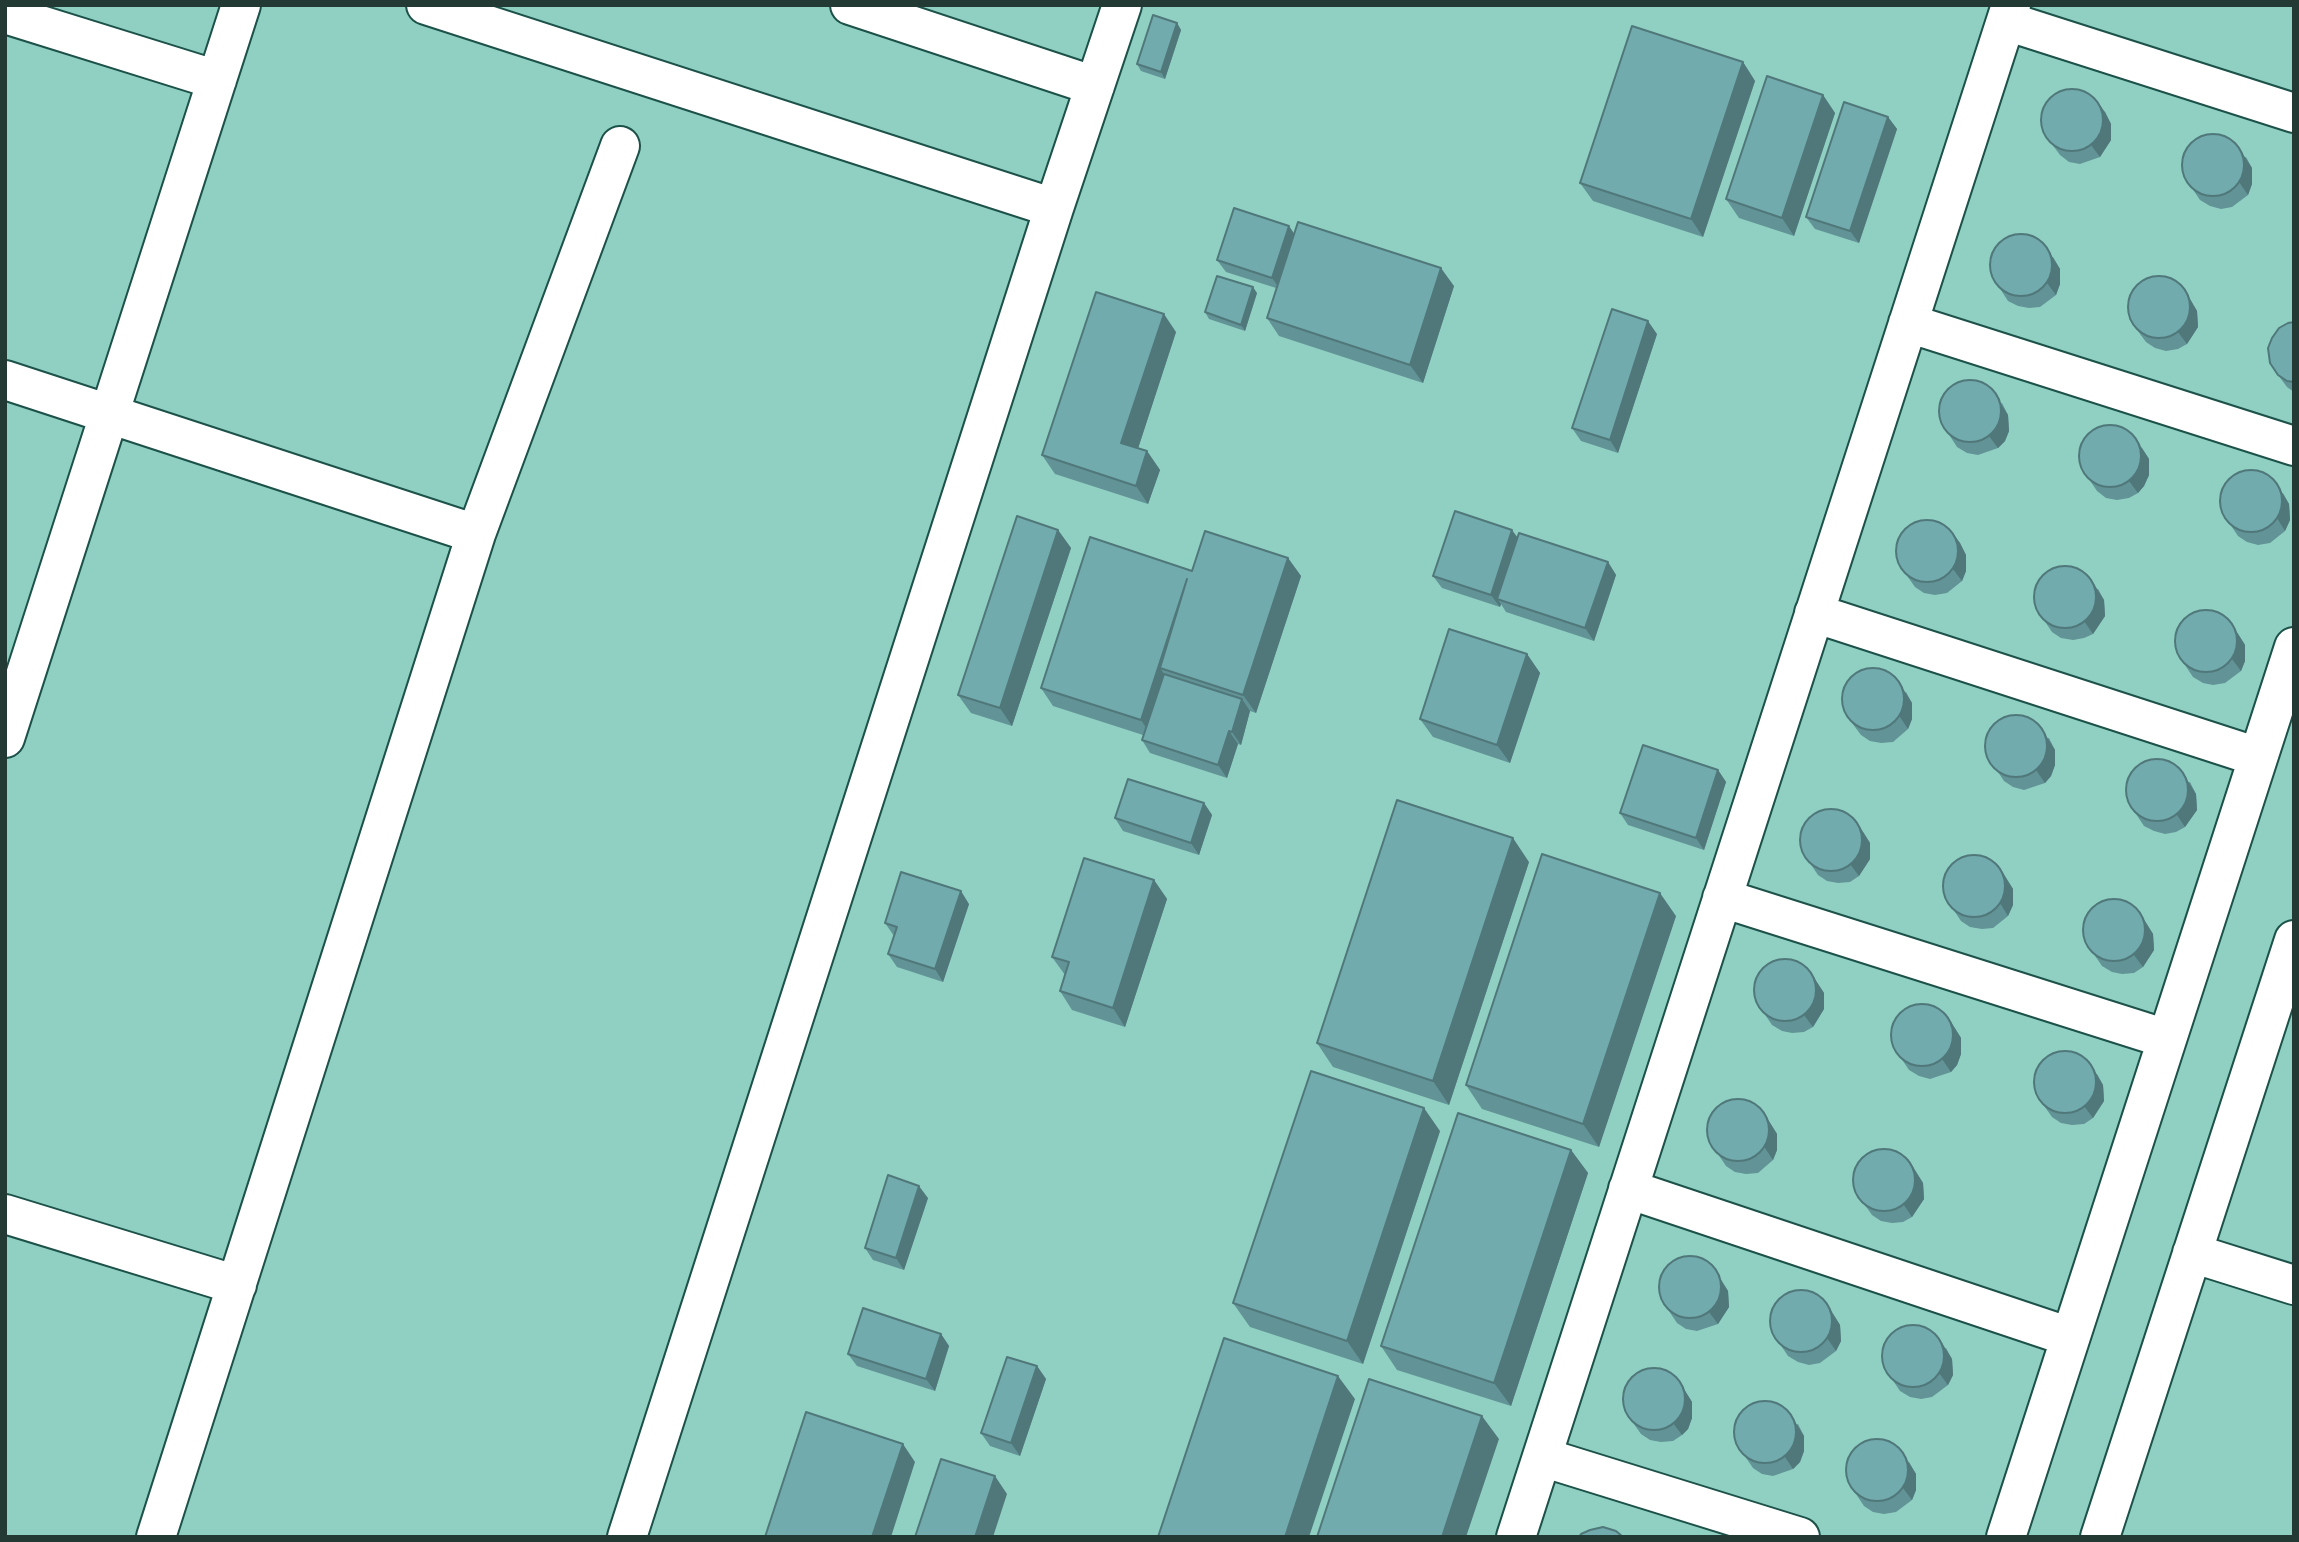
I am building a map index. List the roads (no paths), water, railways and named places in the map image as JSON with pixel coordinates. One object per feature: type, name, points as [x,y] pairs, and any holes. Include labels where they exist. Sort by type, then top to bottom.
[{"type":"lane","points":[[5,738],[241,5]]},
{"type":"lane","points":[[426,5],[1054,208]]},
{"type":"lane","points":[[850,5],[1095,86]]},
{"type":"lane","points":[[627,1537],[1054,208],[1122,5]]},
{"type":"lane","points":[[1516,1537],[2008,13],[2294,113]]},
{"type":"lane","points":[[5,14],[217,79]]},
{"type":"lane","points":[[156,1537],[477,534],[620,146]]},
{"type":"lane","points":[[1908,323],[2294,446]]},
{"type":"lane","points":[[5,380],[477,534]]},
{"type":"lane","points":[[1814,613],[2258,757]]},
{"type":"lane","points":[[2006,1537],[2294,646]]},
{"type":"lane","points":[[1722,898],[2167,1039]]},
{"type":"lane","points":[[2100,1537],[2294,940]]},
{"type":"lane","points":[[1628,1189],[2070,1337]]},
{"type":"lane","points":[[5,1214],[237,1285]]},
{"type":"lane","points":[[2192,1253],[2294,1284]]},
{"type":"lane","points":[[1542,1457],[1800,1537]]}]
